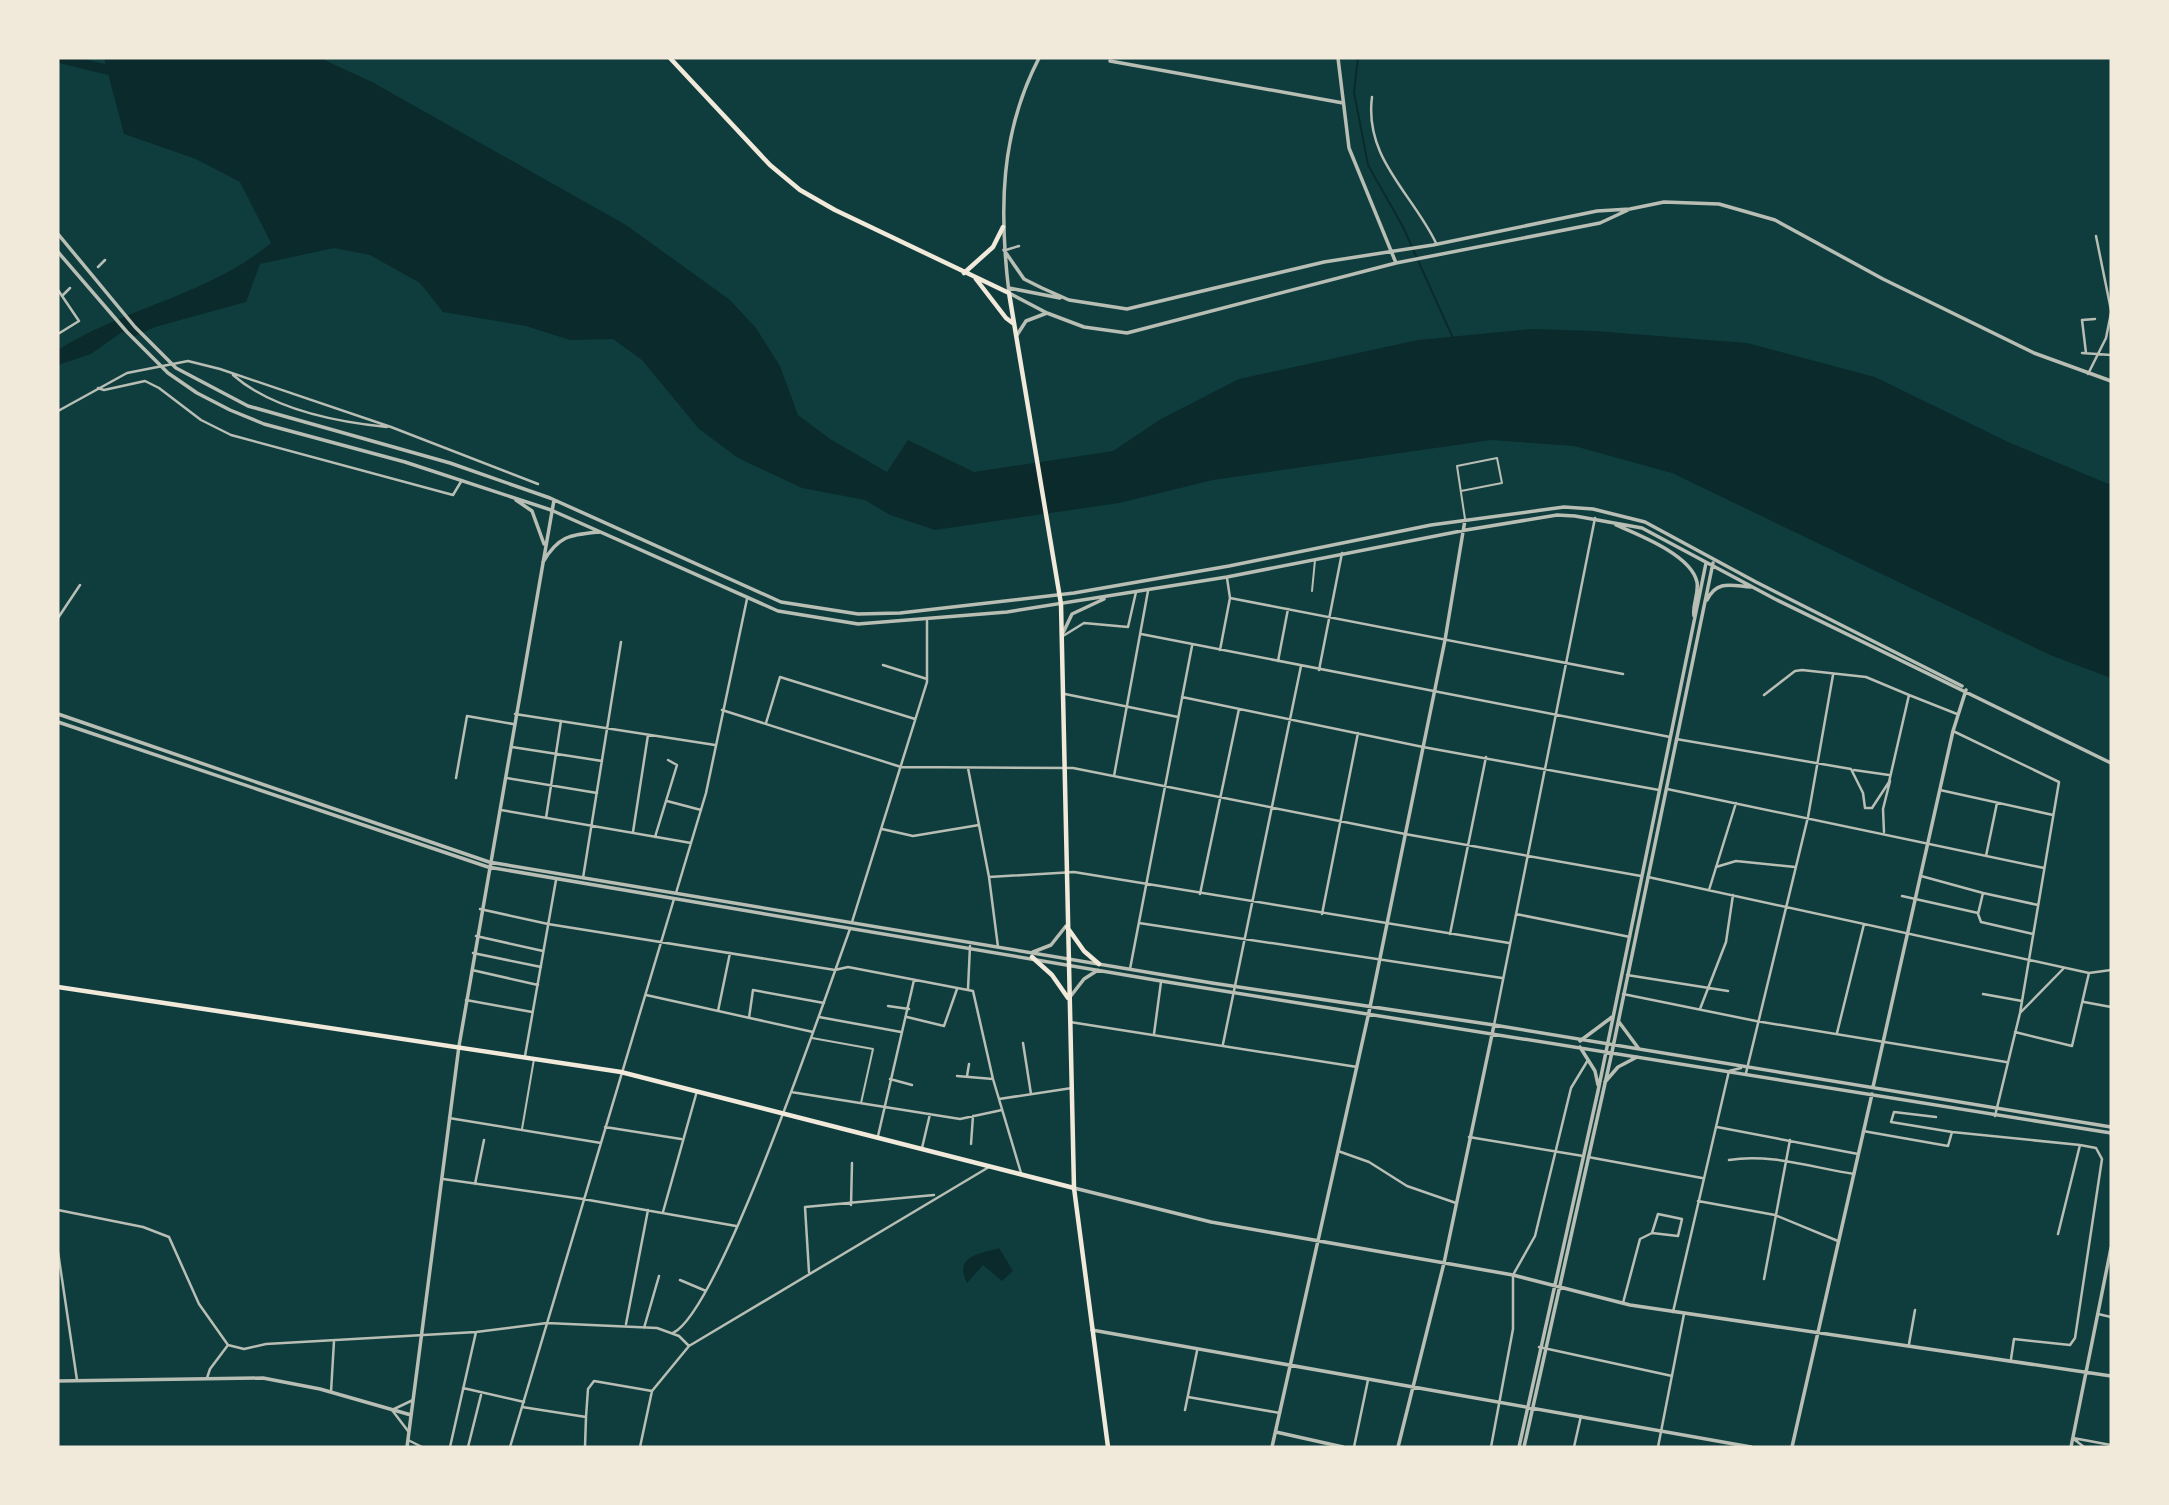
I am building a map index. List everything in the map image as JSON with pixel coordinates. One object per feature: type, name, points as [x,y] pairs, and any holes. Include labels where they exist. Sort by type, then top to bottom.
[{"type":"main road","points":[[670,58],[769,165],[800,190],[964,273],[1008,291],[1059,584],[1074,1188],[1108,1447]]},
{"type":"main road","points":[[964,273],[993,247],[1003,226]]},
{"type":"main road","points":[[976,278],[1006,318],[1014,324]]},
{"type":"main road","points":[[1066,926],[1098,967]]},
{"type":"main road","points":[[1032,955],[1052,975],[1069,999]]},
{"type":"main road","points":[[58,987],[621,1072],[1074,1188]]},
{"type":"street","points":[[1008,291],[1003,226],[1008,143],[1016,109],[1039,58]]},
{"type":"street","points":[[1338,58],[1354,164],[1396,263]]},
{"type":"street","points":[[1109,59],[1343,103]]},
{"type":"street","points":[[1372,97],[1369,119],[1384,159],[1435,245]]},
{"type":"street","points":[[1008,291],[1115,309],[1136,308],[1324,262],[1406,251],[1597,211],[1688,201],[1760,213],[2034,353],[2111,381]]},
{"type":"street","points":[[1008,291],[1047,313],[1084,327],[1127,333],[1396,263],[1600,223],[1630,209]]},
{"type":"street","points":[[58,234],[135,327],[176,368],[247,406],[343,436],[450,463],[554,500],[781,602],[858,614],[900,613],[1059,594],[1229,566],[1465,520],[1564,506],[1597,510],[1645,522],[1958,683],[1965,690]]},
{"type":"street","points":[[2088,374],[2100,355],[2111,312],[2096,236]]},
{"type":"street","points":[[1004,250],[1019,246]]},
{"type":"street","points":[[1004,250],[1024,279],[1069,300]]},
{"type":"street","points":[[58,252],[96,298],[168,373],[197,393],[264,424],[462,480],[551,510],[747,599],[803,617],[858,624],[927,621],[1148,591],[1466,530],[1557,516],[1595,519],[1642,528],[1752,587],[2111,763]]},
{"type":"street","points":[[98,267],[105,260]]},
{"type":"street","points":[[62,296],[70,288]]},
{"type":"street","points":[[58,290],[79,321],[58,334]]},
{"type":"street","points":[[1016,336],[1026,321],[1047,313]]},
{"type":"street","points":[[2095,319],[2082,320],[2084,353],[2111,355]]},
{"type":"street","points":[[58,411],[127,373],[188,361],[391,427],[538,484]]},
{"type":"street","points":[[231,373],[245,385],[294,409],[347,423],[391,427]]},
{"type":"street","points":[[99,388],[104,390],[145,381],[159,388],[201,420],[232,435],[453,495],[462,480]]},
{"type":"street","points":[[282,449],[284,443]]},
{"type":"street","points":[[1272,1447],[1370,1010],[1466,530],[1457,466],[1497,458],[1502,483],[1461,491]]},
{"type":"street","points":[[511,496],[532,511],[545,546]]},
{"type":"street","points":[[407,1447],[473,953],[554,500]]},
{"type":"street","points":[[1398,1447],[1444,1263],[1597,510]]},
{"type":"street","points":[[1610,522],[1657,544],[1686,564],[1696,580],[1695,618]]},
{"type":"street","points":[[542,564],[554,545],[577,533],[600,532]]},
{"type":"street","points":[[1319,670],[1342,553]]},
{"type":"street","points":[[1585,1157],[1648,877],[1708,556]]},
{"type":"street","points":[[1312,591],[1315,559]]},
{"type":"street","points":[[1521,1447],[1555,1286],[1603,1087],[1614,1015],[1659,790],[1714,559]]},
{"type":"street","points":[[1220,650],[1230,598],[1227,576]]},
{"type":"street","points":[[1703,612],[1709,595],[1720,586],[1731,583],[1752,587]]},
{"type":"street","points":[[58,618],[80,585]]},
{"type":"street","points":[[676,893],[701,810],[751,589]]},
{"type":"street","points":[[1114,776],[1148,591]]},
{"type":"street","points":[[1061,637],[1084,623],[1128,627],[1136,592]]},
{"type":"street","points":[[1061,637],[1072,614],[1105,597]]},
{"type":"street","points":[[1230,598],[1623,674]]},
{"type":"street","points":[[1278,662],[1288,609]]},
{"type":"street","points":[[858,614],[858,624]]},
{"type":"street","points":[[673,1333],[693,1315],[730,1245],[791,1092],[852,925],[928,679],[927,621]]},
{"type":"street","points":[[1141,634],[1434,693],[1891,776]]},
{"type":"street","points":[[583,878],[621,642]]},
{"type":"street","points":[[1130,969],[1192,644]]},
{"type":"street","points":[[883,665],[928,679]]},
{"type":"street","points":[[1223,1045],[1301,666]]},
{"type":"street","points":[[1764,695],[1795,671],[1866,677],[1957,713]]},
{"type":"street","points":[[1745,1070],[1808,817],[1833,675]]},
{"type":"street","points":[[766,723],[780,677],[915,719]]},
{"type":"street","points":[[1792,1447],[1957,713],[1965,690]]},
{"type":"street","points":[[1062,694],[1178,717]]},
{"type":"street","points":[[1884,832],[1884,809],[1909,695]]},
{"type":"street","points":[[1182,697],[1423,747],[1659,790]]},
{"type":"street","points":[[1200,894],[1239,709]]},
{"type":"street","points":[[722,710],[901,767],[1064,768],[1114,776],[1405,834],[1648,877],[2089,973],[2111,970]]},
{"type":"street","points":[[515,714],[715,745]]},
{"type":"street","points":[[58,715],[489,865],[676,893],[970,946],[1013,951]]},
{"type":"street","points":[[456,778],[467,716],[513,724]]},
{"type":"street","points":[[546,818],[561,721]]},
{"type":"street","points":[[58,722],[489,865],[556,880],[998,947],[1161,981],[1494,1025],[1580,1044],[1614,1015]]},
{"type":"street","points":[[1953,731],[2059,782],[2020,1013],[1995,1116]]},
{"type":"street","points":[[1322,914],[1358,733]]},
{"type":"street","points":[[632,833],[648,735]]},
{"type":"street","points":[[509,747],[602,761]]},
{"type":"street","points":[[1450,934],[1486,757]]},
{"type":"street","points":[[655,836],[677,765],[668,760]]},
{"type":"street","points":[[968,768],[989,877],[998,947]]},
{"type":"street","points":[[1851,769],[1856,773],[1865,808],[1872,808],[1891,776]]},
{"type":"street","points":[[504,777],[597,793]]},
{"type":"street","points":[[1665,789],[1884,832],[2044,868]]},
{"type":"street","points":[[1940,790],[2053,815]]},
{"type":"street","points":[[667,801],[701,810]]},
{"type":"street","points":[[1709,890],[1736,803]]},
{"type":"street","points":[[1986,856],[1997,803]]},
{"type":"street","points":[[498,810],[691,843]]},
{"type":"street","points":[[882,829],[913,836],[979,825]]},
{"type":"street","points":[[1716,867],[1736,861],[1795,867]]},
{"type":"street","points":[[989,877],[1065,873],[1509,943]]},
{"type":"street","points":[[1921,876],[2038,905]]},
{"type":"street","points":[[525,1056],[556,880]]},
{"type":"street","points":[[1983,893],[1978,920],[2033,934]]},
{"type":"street","points":[[1699,1009],[1726,942],[1733,895]]},
{"type":"street","points":[[1902,896],[1978,913]]},
{"type":"street","points":[[510,1447],[674,899]]},
{"type":"street","points":[[480,909],[661,942],[835,970],[848,967],[968,989],[976,993],[993,1079],[1022,1175]]},
{"type":"street","points":[[1516,914],[1630,937]]},
{"type":"street","points":[[1139,923],[1502,978]]},
{"type":"street","points":[[1837,1033],[1864,924]]},
{"type":"street","points":[[1032,955],[1051,945],[1066,926]]},
{"type":"street","points":[[476,936],[543,951]]},
{"type":"street","points":[[968,989],[970,946]]},
{"type":"street","points":[[473,953],[541,967]]},
{"type":"street","points":[[716,1011],[730,953]]},
{"type":"street","points":[[1069,999],[1084,979],[1098,967],[1130,969],[1492,1032],[1873,1087],[1996,1110],[2111,1127]]},
{"type":"street","points":[[2020,1013],[2065,967]]},
{"type":"street","points":[[471,970],[538,985]]},
{"type":"street","points":[[2014,1032],[2072,1046],[2089,973]]},
{"type":"street","points":[[1627,975],[1728,991]]},
{"type":"street","points":[[878,1136],[887,1107],[890,1079],[914,980]]},
{"type":"street","points":[[1154,1034],[1161,981]]},
{"type":"street","points":[[907,1017],[944,1026],[957,988]]},
{"type":"street","points":[[749,1018],[753,990],[824,1003]]},
{"type":"street","points":[[1623,994],[1756,1021],[2006,1062]]},
{"type":"street","points":[[1983,994],[2022,1001]]},
{"type":"street","points":[[645,995],[813,1032]]},
{"type":"street","points":[[466,1000],[533,1013]]},
{"type":"street","points":[[2082,1002],[2111,1007]]},
{"type":"street","points":[[888,1006],[909,1009]]},
{"type":"street","points":[[819,1017],[902,1032]]},
{"type":"street","points":[[1618,1019],[1640,1054]]},
{"type":"street","points":[[1069,1022],[1357,1067]]},
{"type":"street","points":[[811,1038],[873,1049],[861,1104]]},
{"type":"street","points":[[1023,1043],[1031,1094]]},
{"type":"street","points":[[1580,1044],[1597,1078],[1598,1091]]},
{"type":"street","points":[[1603,1087],[1618,1067],[1640,1054],[1729,1071],[1745,1070],[1995,1116],[2111,1133]]},
{"type":"street","points":[[522,1129],[534,1058]]},
{"type":"street","points":[[1491,1447],[1513,1329],[1513,1275],[1535,1236],[1571,1088],[1588,1060]]},
{"type":"street","points":[[967,1076],[969,1064]]},
{"type":"street","points":[[1673,1312],[1729,1071]]},
{"type":"street","points":[[957,1076],[993,1079]]},
{"type":"street","points":[[890,1079],[912,1085]]},
{"type":"street","points":[[999,1100],[1072,1088]]},
{"type":"street","points":[[663,1212],[681,1139],[697,1090]]},
{"type":"street","points":[[791,1092],[960,1119],[1002,1111]]},
{"type":"street","points":[[1936,1117],[1894,1112],[1891,1122],[1952,1132],[2080,1145],[2096,1148],[2102,1159],[2075,1338],[2070,1345],[2062,1346],[2014,1339],[2011,1359]]},
{"type":"street","points":[[922,1148],[930,1114]]},
{"type":"street","points":[[971,1144],[973,1116]]},
{"type":"street","points":[[449,1118],[601,1143]]},
{"type":"street","points":[[605,1126],[681,1139]]},
{"type":"street","points":[[1716,1126],[1858,1154]]},
{"type":"street","points":[[1863,1131],[1940,1146],[1948,1146],[1952,1132]]},
{"type":"street","points":[[1469,1137],[1703,1178]]},
{"type":"street","points":[[475,1184],[484,1140]]},
{"type":"street","points":[[1764,1279],[1790,1140]]},
{"type":"street","points":[[2058,1234],[2080,1145]]},
{"type":"street","points":[[1338,1151],[1369,1162],[1407,1186],[1456,1203]]},
{"type":"street","points":[[1730,1160],[1748,1158],[1854,1174]]},
{"type":"street","points":[[851,1205],[852,1163]]},
{"type":"street","points":[[640,1447],[652,1391],[689,1346],[989,1167]]},
{"type":"street","points":[[442,1179],[570,1200],[583,1199],[736,1226]]},
{"type":"street","points":[[1074,1188],[1196,1219],[1513,1275],[1623,1303],[2111,1376]]},
{"type":"street","points":[[809,1272],[805,1207],[851,1205],[938,1195]]},
{"type":"street","points":[[1698,1201],[1775,1215],[1838,1241]]},
{"type":"street","points":[[58,1210],[161,1231],[176,1246],[199,1304],[228,1345],[244,1349],[266,1344],[476,1332],[547,1323],[657,1328],[673,1333],[689,1346]]},
{"type":"street","points":[[626,1325],[648,1210]]},
{"type":"street","points":[[1623,1303],[1640,1238],[1652,1233],[1678,1236],[1682,1219],[1657,1214],[1652,1233]]},
{"type":"street","points":[[2071,1447],[2111,1248]]},
{"type":"street","points":[[58,1252],[77,1380]]},
{"type":"street","points":[[644,1328],[659,1276]]},
{"type":"street","points":[[680,1280],[706,1291]]},
{"type":"street","points":[[1909,1344],[1914,1310]]},
{"type":"street","points":[[1658,1447],[1684,1314]]},
{"type":"street","points":[[2098,1314],[2111,1317]]},
{"type":"street","points":[[1092,1330],[1290,1368],[1414,1387],[1751,1447]]},
{"type":"street","points":[[450,1447],[476,1332]]},
{"type":"street","points":[[331,1392],[334,1341]]},
{"type":"street","points":[[206,1378],[228,1345]]},
{"type":"street","points":[[1542,1348],[1672,1376]]},
{"type":"street","points":[[1185,1410],[1197,1351]]},
{"type":"street","points":[[58,1381],[264,1378],[331,1392],[411,1415]]},
{"type":"street","points":[[1354,1447],[1368,1380]]},
{"type":"street","points":[[585,1447],[588,1389],[594,1381],[652,1391]]},
{"type":"street","points":[[463,1388],[481,1395],[524,1402]]},
{"type":"street","points":[[468,1447],[481,1395]]},
{"type":"street","points":[[1188,1397],[1280,1413]]},
{"type":"street","points":[[392,1410],[412,1401]]},
{"type":"street","points":[[522,1407],[586,1417]]},
{"type":"street","points":[[392,1410],[409,1432]]},
{"type":"street","points":[[1574,1447],[1581,1416]]},
{"type":"street","points":[[1276,1432],[1339,1447]]},
{"type":"street","points":[[2073,1438],[2111,1445]]},
{"type":"street","points":[[2073,1438],[2084,1447]]},
{"type":"street","points":[[408,1440],[422,1447]]},
{"type":"water","points":[[104,58],[320,58],[372,82],[626,225],[730,300],[756,328],[780,366],[798,415],[830,439],[887,472],[908,440],[974,472],[1113,451],[1161,419],[1239,379],[1418,340],[1532,329],[1747,343],[1875,377],[2008,442],[2111,485],[2111,678],[2050,655],[1672,473],[1574,446],[1491,440],[1213,480],[1119,503],[935,530],[890,515],[865,500],[802,488],[738,458],[699,429],[642,360],[613,339],[570,340],[526,326],[443,312],[420,283],[370,255],[334,248],[260,264],[246,302],[155,327],[133,337],[122,332],[91,354],[58,365],[58,350],[84,335],[221,276],[271,243],[240,182],[196,159],[124,134]]},
{"type":"water","points":[[999,1248],[1013,1271],[1002,1281],[983,1265],[967,1283],[964,1274],[966,1261],[977,1254]]},
{"type":"waterway","points":[[59,58],[121,73]]},
{"type":"waterway","points":[[1358,58],[1354,92],[1368,165],[1403,227],[1452,336]]}]
